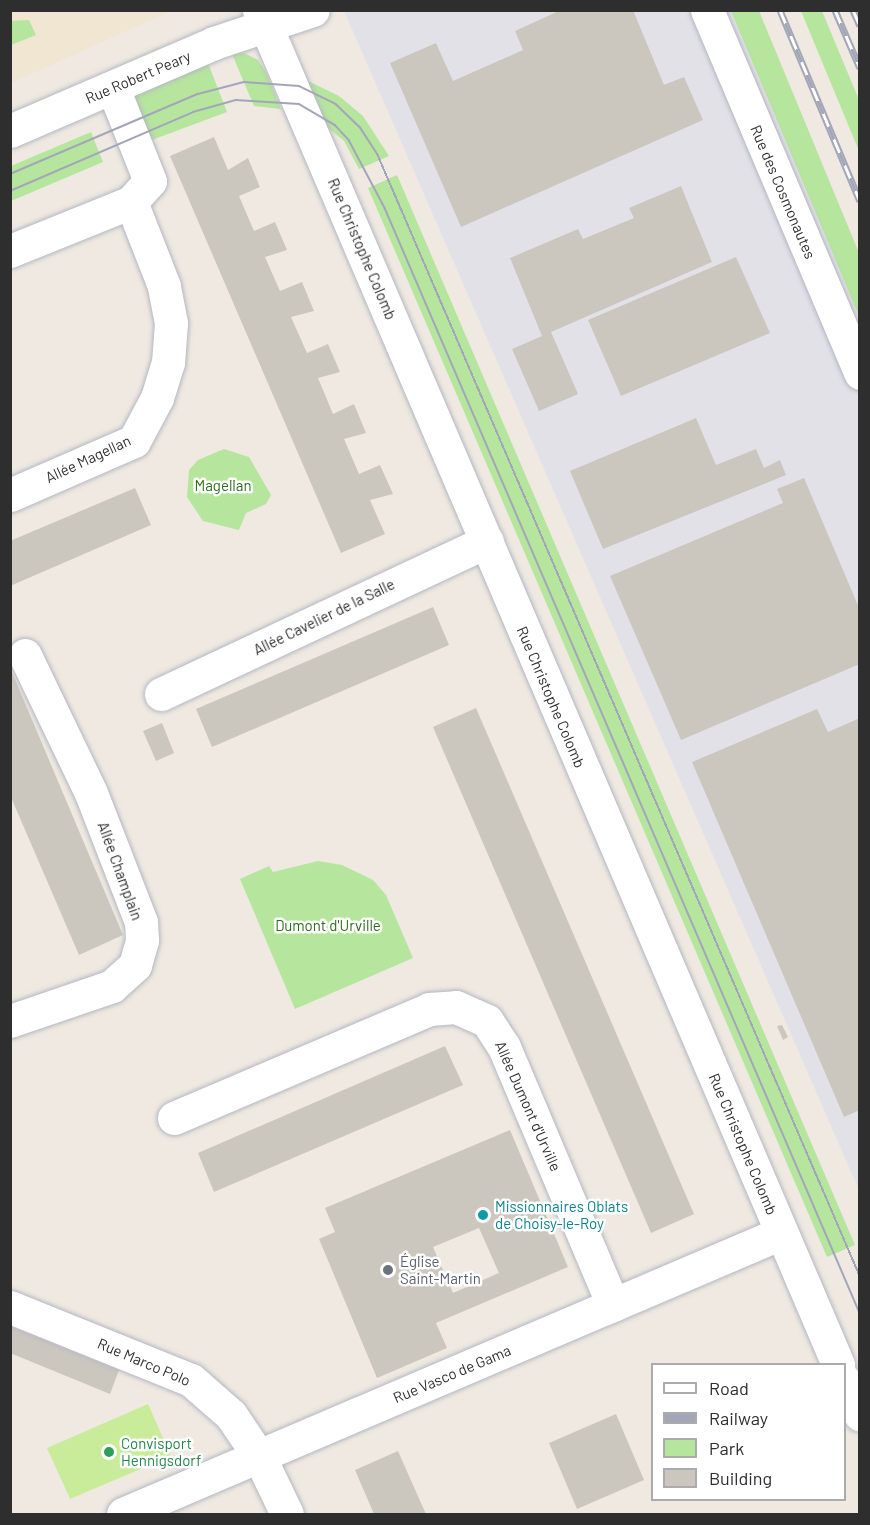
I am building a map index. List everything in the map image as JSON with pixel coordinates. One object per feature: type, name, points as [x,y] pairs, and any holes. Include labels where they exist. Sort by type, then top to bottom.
[{"type":"street","points":[[263,19],[313,10]]},
{"type":"street","name":"Rue des Cosmonautes","points":[[707,10],[860,373]]},
{"type":"street","name":"Rue Robert Peary","points":[[10,131],[113,88],[263,19]]},
{"type":"street","name":"Rue Christophe Colomb","points":[[263,19],[487,541],[533,657],[837,1363]]},
{"type":"street","points":[[10,251],[131,202],[150,181],[113,88]]},
{"type":"street","name":"Allée Magellan","points":[[10,495],[134,441],[157,398],[168,363],[171,323],[164,286],[131,202]]},
{"type":"street","name":"Allée Cavelier de la Salle","points":[[161,694],[487,541]]},
{"type":"street","name":"Allée Champlain","points":[[10,1021],[112,986],[135,966],[142,940],[141,922],[91,793],[25,655]]},
{"type":"street","name":"Allée Dumont d'Urville","points":[[174,1118],[429,1009],[456,1007],[487,1022],[504,1047],[614,1305]]},
{"type":"street","name":"Rue Vasco de Gama","points":[[123,1515],[781,1233]]},
{"type":"street","name":"Rue Marco Polo","points":[[10,1307],[191,1380],[231,1415],[260,1458],[287,1515]]},
{"type":"street","points":[[846,1384],[860,1415]]},
{"type":"shaded area","points":[[11,10],[171,11],[11,83]]},
{"type":"shaded area","points":[[344,11],[759,11],[859,253],[859,1190]]},
{"type":"green space","points":[[731,11],[759,11],[859,253],[859,316]]},
{"type":"green space","points":[[801,11],[822,11],[859,100],[859,151]]},
{"type":"green space","points":[[29,20],[36,35],[11,45],[11,21]]},
{"type":"green space","points":[[244,53],[258,60],[266,72],[281,109],[254,106],[232,54]]},
{"type":"green space","points":[[208,63],[227,112],[149,141],[131,96]]},
{"type":"green space","points":[[304,79],[339,96],[363,116],[389,156],[359,169],[344,141],[321,122]]},
{"type":"green space","points":[[91,132],[103,162],[11,201],[11,166]]},
{"type":"green space","points":[[397,175],[855,1245],[827,1257],[368,188]]},
{"type":"green space","name":"Magellan","points":[[224,449],[249,457],[271,495],[266,504],[246,513],[239,530],[203,521],[187,497],[189,470],[198,460]]},
{"type":"green space","name":"Dumont d'Urville","points":[[318,861],[342,865],[373,880],[386,895],[413,958],[295,1009],[240,879],[269,866],[273,872]]},
{"type":"green space","name":"Convisport Hennigsdorf","points":[[148,1404],[171,1456],[70,1499],[47,1448]]},
{"type":"building","points":[[561,10],[633,10],[664,85],[684,77],[703,120],[461,227],[390,63],[436,43],[453,81],[523,50],[515,31]]},
{"type":"building","points":[[214,137],[228,170],[248,158],[260,187],[239,196],[254,231],[275,222],[287,250],[265,257],[280,291],[302,282],[314,311],[291,317],[307,353],[328,344],[340,372],[318,378],[333,414],[354,404],[366,433],[344,439],[359,474],[380,465],[393,494],[370,500],[385,534],[341,553],[170,156]]},
{"type":"building","points":[[681,186],[712,262],[551,332],[578,394],[539,411],[512,349],[542,336],[510,258],[578,229],[583,239],[634,218],[629,208]]},
{"type":"building","points":[[736,257],[770,333],[621,396],[588,320]]},
{"type":"building","points":[[696,418],[716,465],[756,449],[764,468],[780,460],[786,475],[603,549],[570,471]]},
{"type":"building","points":[[804,478],[860,610],[860,664],[681,740],[610,576],[783,503],[777,489]]},
{"type":"building","points":[[135,488],[151,525],[10,586],[10,541]]},
{"type":"building","points":[[433,607],[449,645],[212,747],[196,709]]},
{"type":"building","points":[[11,670],[123,935],[79,955],[10,795]]},
{"type":"building","points":[[476,708],[694,1214],[651,1233],[433,727]]},
{"type":"building","points":[[817,709],[828,732],[860,718],[860,1110],[844,1117],[692,762]]},
{"type":"building","points":[[162,723],[174,753],[156,761],[143,731]]},
{"type":"building","points":[[782,1025],[788,1037],[783,1040],[777,1026]]},
{"type":"building","points":[[445,1046],[463,1085],[214,1192],[198,1153]]},
{"type":"building","points":[[510,1130],[568,1267],[436,1323],[447,1348],[377,1378],[319,1239],[335,1232],[325,1208]],"holes":[[[479,1228],[499,1273],[453,1293],[433,1247]]]},
{"type":"building","points":[[10,1326],[119,1370],[110,1394],[10,1353]]},
{"type":"building","points":[[616,1414],[644,1480],[577,1509],[549,1443]]},
{"type":"building","points":[[398,1451],[426,1514],[374,1514],[355,1470]]},
{"type":"tram line","points":[[10,174],[198,94],[244,82],[299,86],[336,104],[360,127],[378,155],[860,1276]]},
{"type":"tram line","points":[[10,191],[193,112],[236,100],[299,104],[335,125],[349,140],[385,208],[860,1313]]},
{"type":"railway","points":[[780,10],[860,201]]},
{"type":"railway","points":[[835,10],[860,68]]},
{"type":"railway","points":[[853,10],[860,26]]},
{"type":"place","name":"Missionnaires Oblats de Choisy-le-Roy","points":[[483,1215]]},
{"type":"place","name":"Église Saint-Martin","points":[[388,1270]]},
{"type":"place","name":"Convisport Hennigsdorf","points":[[109,1452]]}]
